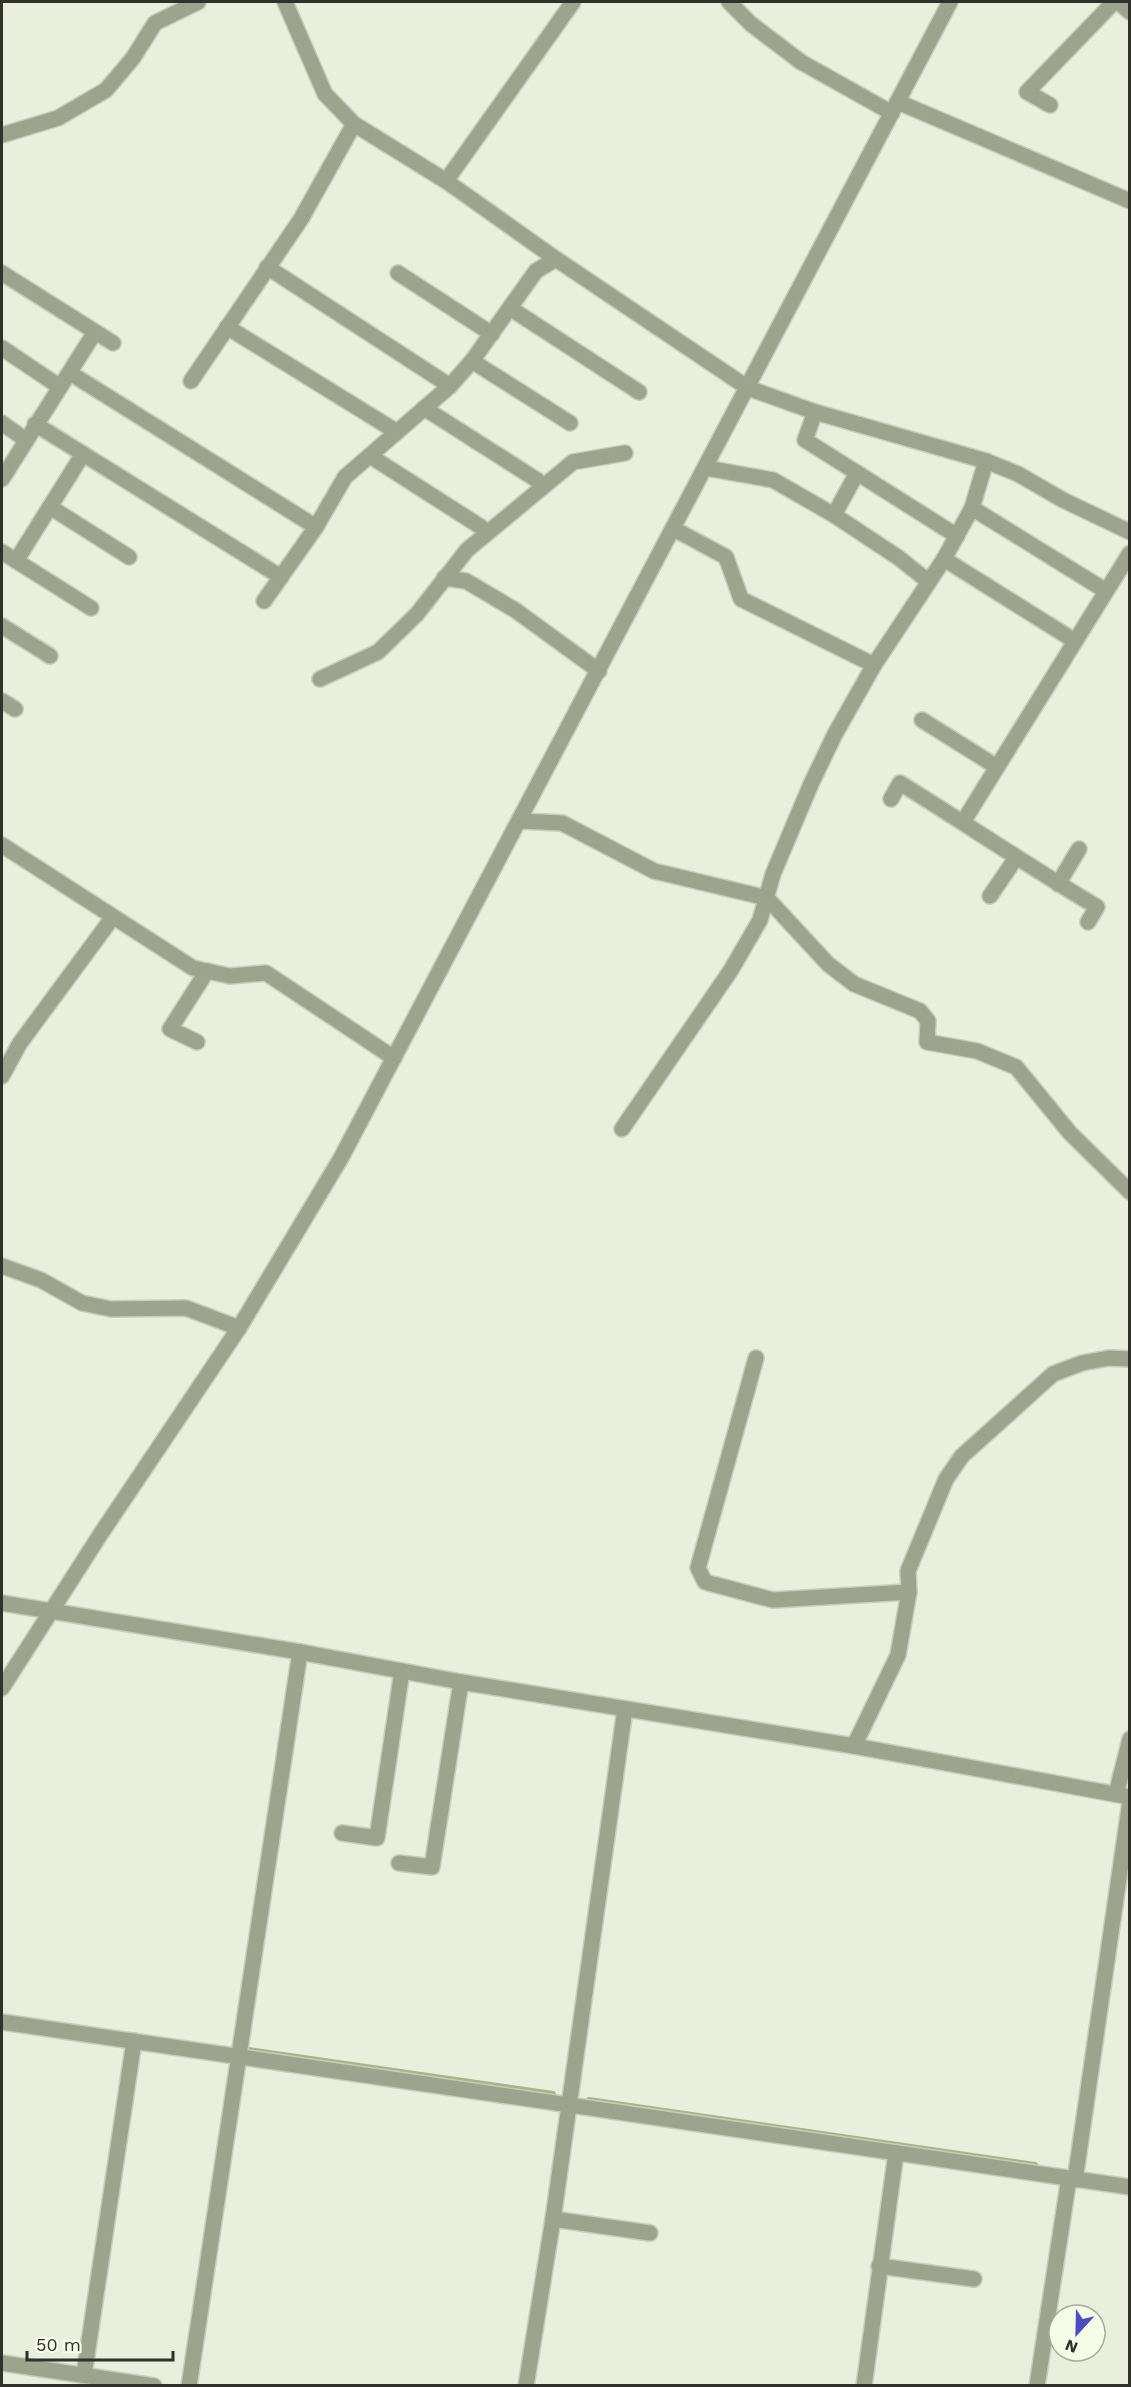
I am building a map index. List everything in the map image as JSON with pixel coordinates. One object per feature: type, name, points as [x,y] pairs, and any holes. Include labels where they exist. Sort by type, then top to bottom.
[{"type":"street","points":[[2,135],[58,118],[106,90],[133,58],[155,23],[198,2]]},
{"type":"street","points":[[285,2],[325,94],[354,124],[446,181],[556,259],[748,388],[815,412],[986,461],[1018,474],[1063,500],[1130,532]]},
{"type":"street","points":[[446,181],[573,2]]},
{"type":"street","points":[[729,2],[751,24],[801,62],[895,108],[1130,201]]},
{"type":"street","points":[[2,1688],[100,1535],[239,1328],[341,1158],[674,529],[895,108],[948,2]]},
{"type":"street","points":[[1050,105],[1027,92],[1116,2],[1130,12]]},
{"type":"street","points":[[191,381],[301,219],[354,124]]},
{"type":"street","points":[[264,601],[316,527],[345,477],[450,386],[472,361],[536,271],[556,259]]},
{"type":"street","points":[[267,267],[450,386]]},
{"type":"street","points":[[2,273],[113,343]]},
{"type":"street","points":[[398,273],[492,334]]},
{"type":"street","points":[[510,308],[639,392]]},
{"type":"street","points":[[227,327],[397,432]]},
{"type":"street","points":[[2,479],[95,332]]},
{"type":"street","points":[[2,348],[60,387]]},
{"type":"street","points":[[472,361],[570,423]]},
{"type":"street","points":[[70,373],[316,527]]},
{"type":"street","points":[[424,408],[537,480]]},
{"type":"street","points":[[815,412],[805,440],[957,536]]},
{"type":"street","points":[[2,423],[26,440]]},
{"type":"street","points":[[35,424],[281,577]]},
{"type":"street","points":[[320,679],[378,652],[417,614],[467,550],[573,462],[625,453]]},
{"type":"street","points":[[16,561],[83,454]]},
{"type":"street","points":[[370,456],[481,526]]},
{"type":"street","points":[[622,1129],[731,970],[760,920],[773,874],[835,734],[874,665],[944,560],[972,508],[986,461]]},
{"type":"street","points":[[706,468],[773,480],[834,514],[899,558],[929,582]]},
{"type":"street","points":[[834,514],[857,473]]},
{"type":"street","points":[[50,507],[129,557]]},
{"type":"street","points":[[972,508],[1106,591]]},
{"type":"street","points":[[674,529],[726,557],[741,599],[874,665]]},
{"type":"street","points":[[2,552],[91,608]]},
{"type":"street","points":[[963,822],[1130,553]]},
{"type":"street","points":[[944,560],[1075,641]]},
{"type":"street","points":[[444,578],[466,581],[515,610],[599,671]]},
{"type":"street","points":[[2,626],[50,656]]},
{"type":"street","points":[[922,720],[997,767]]},
{"type":"street","points":[[891,799],[900,783],[963,822],[1016,858],[1097,907],[1088,922]]},
{"type":"street","points":[[520,821],[562,823],[654,871],[767,898],[828,964],[854,984],[920,1011],[928,1021],[927,1042],[976,1051],[1016,1067],[1070,1133],[1130,1192]]},
{"type":"street","points":[[2,845],[193,968],[230,976],[266,973],[394,1058]]},
{"type":"street","points":[[1058,884],[1079,849]]},
{"type":"street","points":[[990,896],[1016,858]]},
{"type":"street","points":[[2,1076],[20,1043],[113,917]]},
{"type":"street","points":[[197,1042],[170,1029],[207,971]]},
{"type":"street","points":[[2,1266],[41,1280],[82,1303],[111,1309],[186,1308],[239,1328]]},
{"type":"street","points":[[756,1358],[698,1568],[705,1582],[773,1600],[909,1592]]},
{"type":"street","points":[[854,1746],[898,1655],[909,1592],[908,1570],[946,1479],[962,1456],[1053,1374],[1082,1363],[1108,1358],[1130,1359]]},
{"type":"street","points":[[2,1603],[300,1652],[461,1682],[854,1746],[1125,1798]]},
{"type":"street","points":[[189,2385],[300,1652]]},
{"type":"street","points":[[342,1833],[377,1838],[402,1671]]},
{"type":"street","points":[[399,1863],[432,1866],[461,1682]]},
{"type":"street","points":[[526,2385],[570,2104],[626,1709]]},
{"type":"street","points":[[1037,2385],[1072,2179],[1125,1798],[1130,1739]]},
{"type":"street","points":[[2,2022],[1130,2187]]},
{"type":"street","points":[[78,2378],[134,2041]]},
{"type":"street","points":[[864,2385],[896,2153]]},
{"type":"street","points":[[553,2218],[651,2233]]},
{"type":"street","points":[[879,2266],[974,2279]]},
{"type":"street","points":[[2,2363],[78,2378],[154,2385]]},
{"type":"waterway","points":[[248,2050],[553,2094]]},
{"type":"waterway","points":[[589,2100],[1035,2165]]}]
